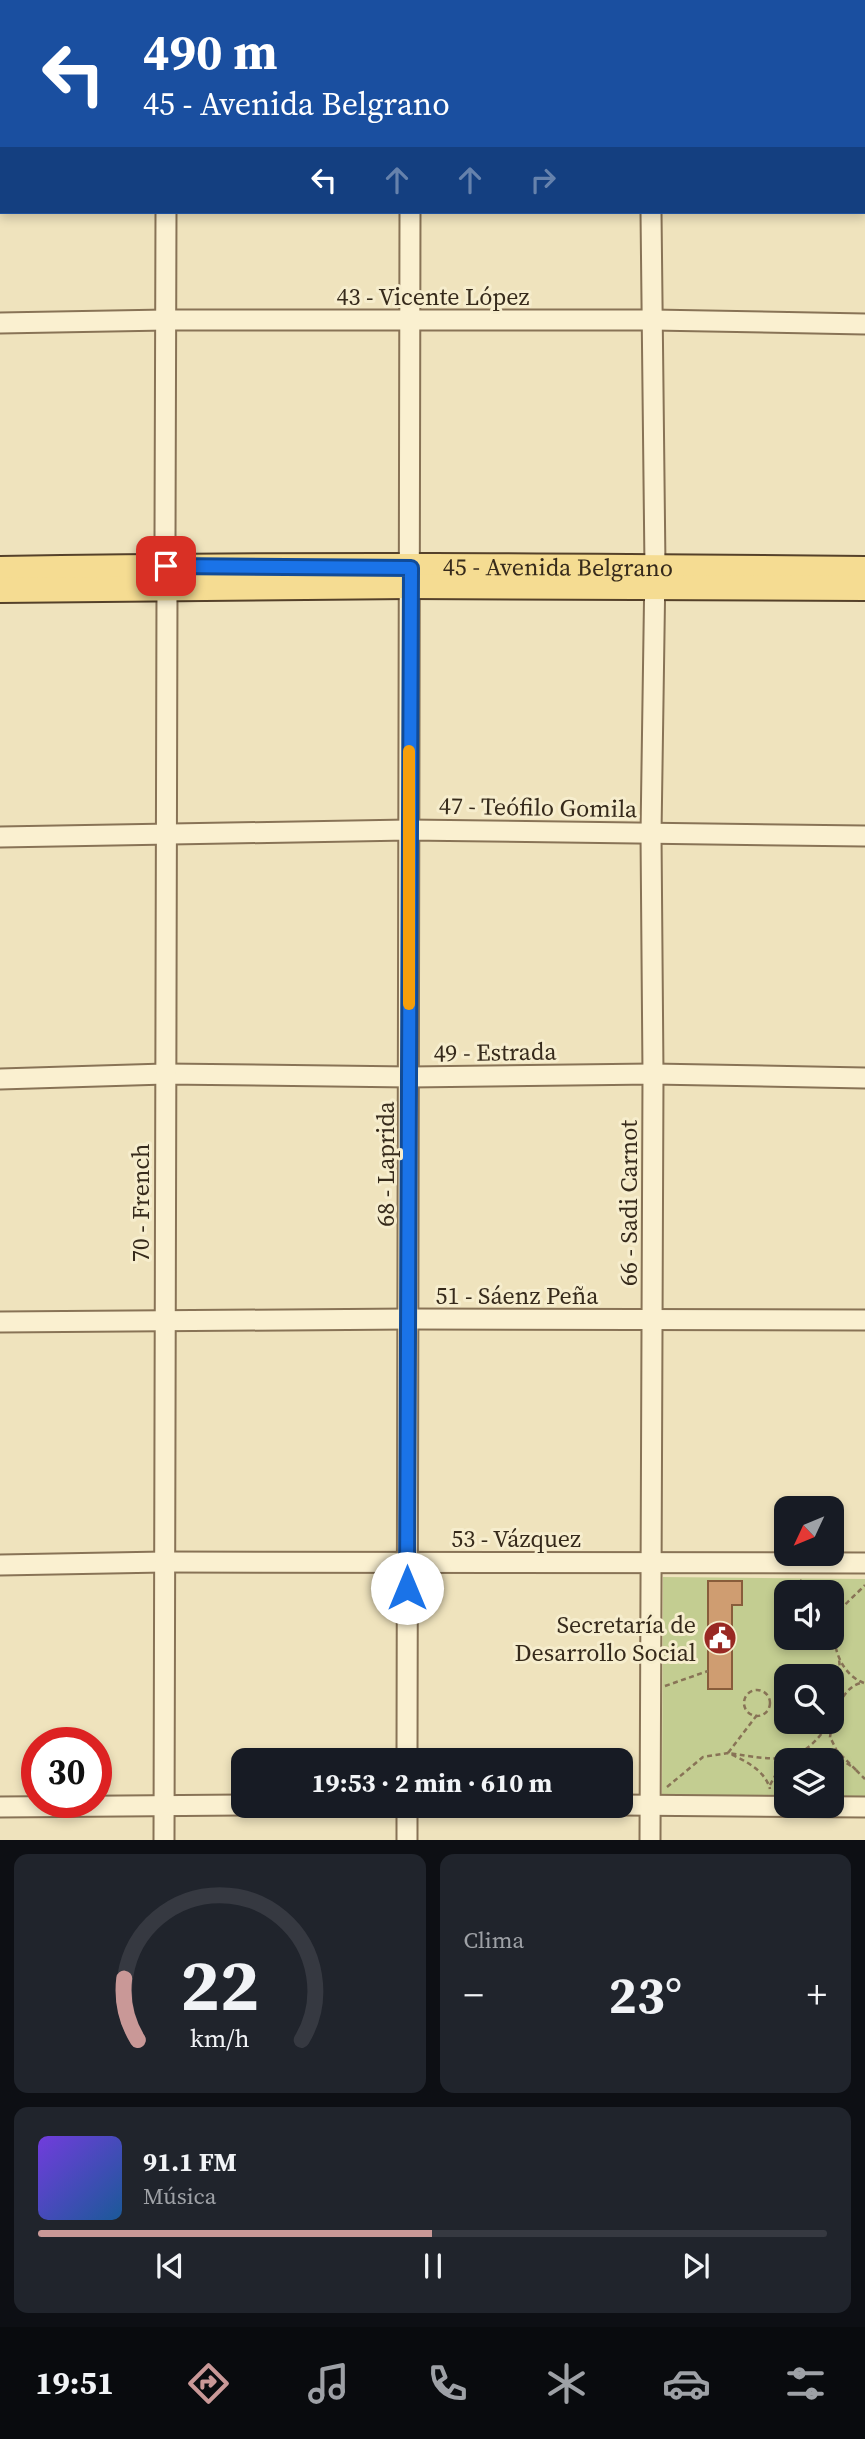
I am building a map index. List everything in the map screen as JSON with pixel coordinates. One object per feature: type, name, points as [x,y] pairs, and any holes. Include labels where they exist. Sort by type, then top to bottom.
[{"type":"main road","name":"45 - Avenida Belgrano","points":[[0,569],[167,577],[654,577],[865,569]]},
{"type":"main road","name":"45 - Avenida Belgrano","points":[[0,590],[167,577]]},
{"type":"main road","name":"45 - Avenida Belgrano","points":[[654,577],[865,588]]},
{"type":"street","name":"70 - French","points":[[164,1840],[166,214]]},
{"type":"street","name":"68 - Laprida","points":[[407,1748],[410,214]]},
{"type":"street","name":"66 - Sadi Carnot","points":[[650,1840],[653,1074],[651,834],[654,577],[652,214]]},
{"type":"street","name":"43 - Vicente López","points":[[0,323],[166,320],[653,320],[865,324]]},
{"type":"street","name":"47 - Teófilo Gomila","points":[[0,836],[408,830],[865,836]]},
{"type":"street","name":"49 - Estrada","points":[[0,1079],[165,1074],[410,1077],[653,1074],[865,1078]]},
{"type":"street","name":"51 - Sáenz Peña","points":[[0,1322],[409,1318],[865,1320]]},
{"type":"street","name":"53 - Vázquez","points":[[0,1565],[164,1562],[865,1563]]},
{"type":"street","points":[[0,1807],[231,1805]]},
{"type":"street","points":[[633,1805],[865,1807]]},
{"type":"street","points":[[407,1818],[407,1840]]},
{"type":"path","points":[[844,1608],[865,1585]]},
{"type":"path","points":[[837,1652],[845,1668],[855,1679],[865,1683]]},
{"type":"path","points":[[837,1652],[840,1664]]},
{"type":"path","points":[[651,1691],[708,1671]]},
{"type":"path","points":[[844,1699],[855,1685],[865,1683]]},
{"type":"path","points":[[728,1753],[757,1716],[765,1713],[770,1706],[769,1697],[759,1690],[748,1694],[745,1701],[749,1712],[757,1716]]},
{"type":"path","points":[[808,1748],[820,1734]]},
{"type":"path","points":[[831,1734],[837,1751],[865,1780]]},
{"type":"path","points":[[651,1805],[677,1776],[703,1757],[728,1753],[774,1758]]},
{"type":"path","points":[[728,1753],[758,1770],[770,1785]]},
{"type":"path","points":[[844,1763],[856,1770]]},
{"type":"path","points":[[770,1807],[770,1785],[774,1778]]},
{"type":"green space","points":[[663,1577],[865,1579],[865,1799],[844,1799],[844,1748],[774,1748],[774,1798],[662,1797]]},
{"type":"building","name":"Secretaría de Desarrollo Social","points":[[708,1581],[742,1581],[742,1605],[732,1605],[732,1689],[708,1689]]},
{"type":"slow traffic","points":[[409,751],[409,1004]]},
{"type":"place","name":"Secretaría de Desarrollo Social","points":[[720,1638]]},
{"type":"route","points":[[166,566],[411,568],[407,1588]]}]
